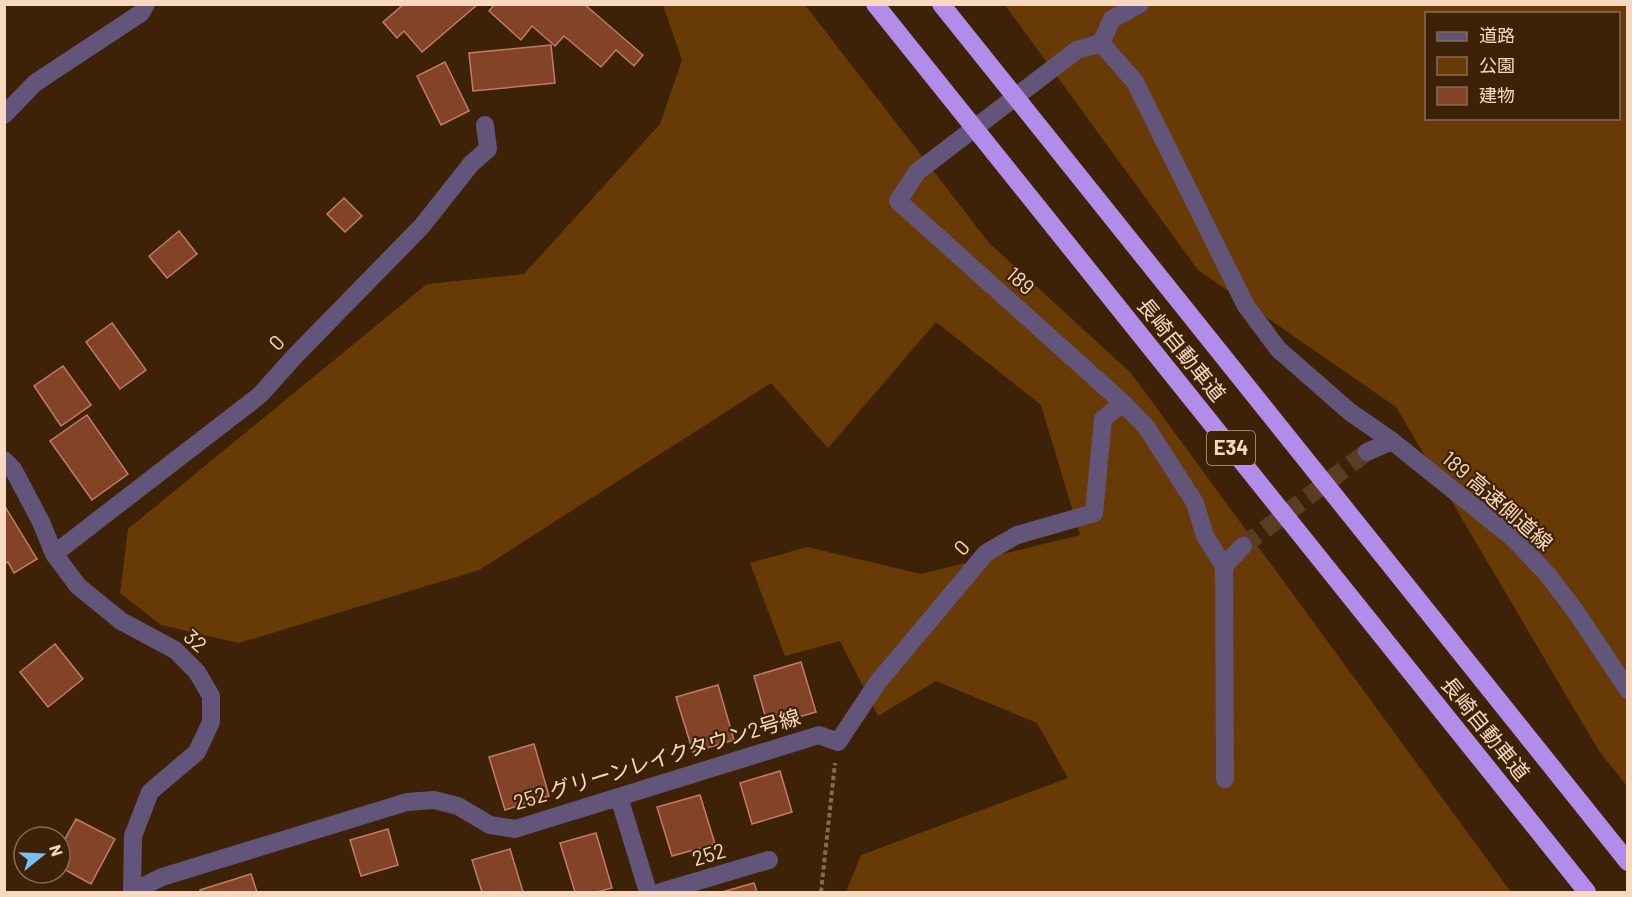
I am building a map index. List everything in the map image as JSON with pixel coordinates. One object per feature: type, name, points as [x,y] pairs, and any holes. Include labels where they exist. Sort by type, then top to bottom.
[{"type":"highway","name":"長崎自動車道","points":[[875,4],[1587,892]]},
{"type":"highway","name":"長崎自動車道","points":[[941,4],[1628,862]]},
{"type":"street","points":[[4,116],[35,83],[141,13],[146,4]]},
{"type":"street","points":[[1140,4],[1112,19],[1101,43],[1135,82],[1246,306],[1278,349],[1350,412],[1392,441]]},
{"type":"street","name":"189","points":[[1101,43],[1077,50],[917,172],[898,201],[1123,403],[1147,428],[1195,503],[1205,536],[1224,566]]},
{"type":"street","name":"0","points":[[54,554],[260,395],[422,226],[471,164],[488,149],[485,125]]},
{"type":"street","name":"0","points":[[838,742],[878,682],[986,553],[1017,535],[1094,513],[1103,419],[1123,403]]},
{"type":"street","points":[[1367,452],[1392,441]]},
{"type":"street","name":"189 高速側道線","points":[[1392,441],[1513,538],[1548,575],[1576,612],[1628,690]]},
{"type":"street","name":"32","points":[[4,460],[13,469],[41,522],[54,554],[78,586],[121,621],[175,650],[197,672],[211,696],[211,722],[197,752],[150,792],[133,836],[132,892]]},
{"type":"street","points":[[1225,779],[1224,566],[1243,546]]},
{"type":"street","name":"252 グリーンレイクタウン2号線","points":[[132,892],[162,877],[407,802],[434,800],[458,806],[490,825],[515,829],[819,735],[838,742]]},
{"type":"street","points":[[619,796],[648,892]]},
{"type":"street","name":"252","points":[[660,892],[770,860]]},
{"type":"path","points":[[821,892],[838,742]]},
{"type":"green space","points":[[663,5],[805,5],[989,243],[1131,373],[1511,892],[846,892],[861,855],[1068,778],[1037,723],[936,681],[878,716],[840,641],[785,656],[750,563],[807,547],[921,574],[1080,535],[1041,405],[936,322],[828,448],[771,383],[479,570],[239,643],[161,625],[120,593],[128,529],[427,284],[524,274],[660,124],[682,60]]},
{"type":"green space","points":[[1005,5],[1627,5],[1627,786],[1599,751],[1396,407],[1198,270]]},
{"type":"building","points":[[404,4],[478,4],[422,52],[404,31],[397,38],[383,22]]},
{"type":"building","points":[[495,4],[584,4],[643,55],[634,66],[616,50],[601,67],[564,36],[555,46],[532,26],[521,40],[489,11]]},
{"type":"building","points":[[551,45],[555,83],[473,91],[469,53]]},
{"type":"building","points":[[445,62],[469,111],[441,125],[417,76]]},
{"type":"building","points":[[344,198],[362,216],[345,232],[327,214]]},
{"type":"building","points":[[179,231],[197,254],[167,278],[149,256]]},
{"type":"building","points":[[112,323],[146,370],[120,389],[86,342]]},
{"type":"building","points":[[63,366],[91,405],[61,426],[34,386]]},
{"type":"building","points":[[87,415],[128,474],[92,500],[50,441]]},
{"type":"building","points":[[4,505],[37,559],[14,573],[8,562],[4,564]]},
{"type":"building","points":[[55,644],[83,679],[48,707],[20,672]]},
{"type":"building","points":[[801,662],[816,712],[768,726],[754,676]]},
{"type":"building","points":[[718,685],[734,740],[693,752],[676,697]]},
{"type":"building","points":[[534,744],[549,796],[505,810],[489,757]]},
{"type":"building","points":[[780,771],[792,812],[752,824],[740,783]]},
{"type":"building","points":[[700,795],[715,844],[672,856],[657,807]]},
{"type":"building","points":[[76,819],[115,839],[91,884],[72,874],[72,826]]},
{"type":"building","points":[[388,829],[398,865],[361,876],[350,840]]},
{"type":"building","points":[[596,833],[612,888],[597,892],[575,892],[560,843]]},
{"type":"building","points":[[510,849],[523,892],[482,892],[472,860]]},
{"type":"building","points":[[251,874],[257,892],[201,892],[200,890]]},
{"type":"building","points":[[754,883],[757,892],[722,892]]},
{"type":"tunnel","points":[[1243,546],[1367,452]]}]
